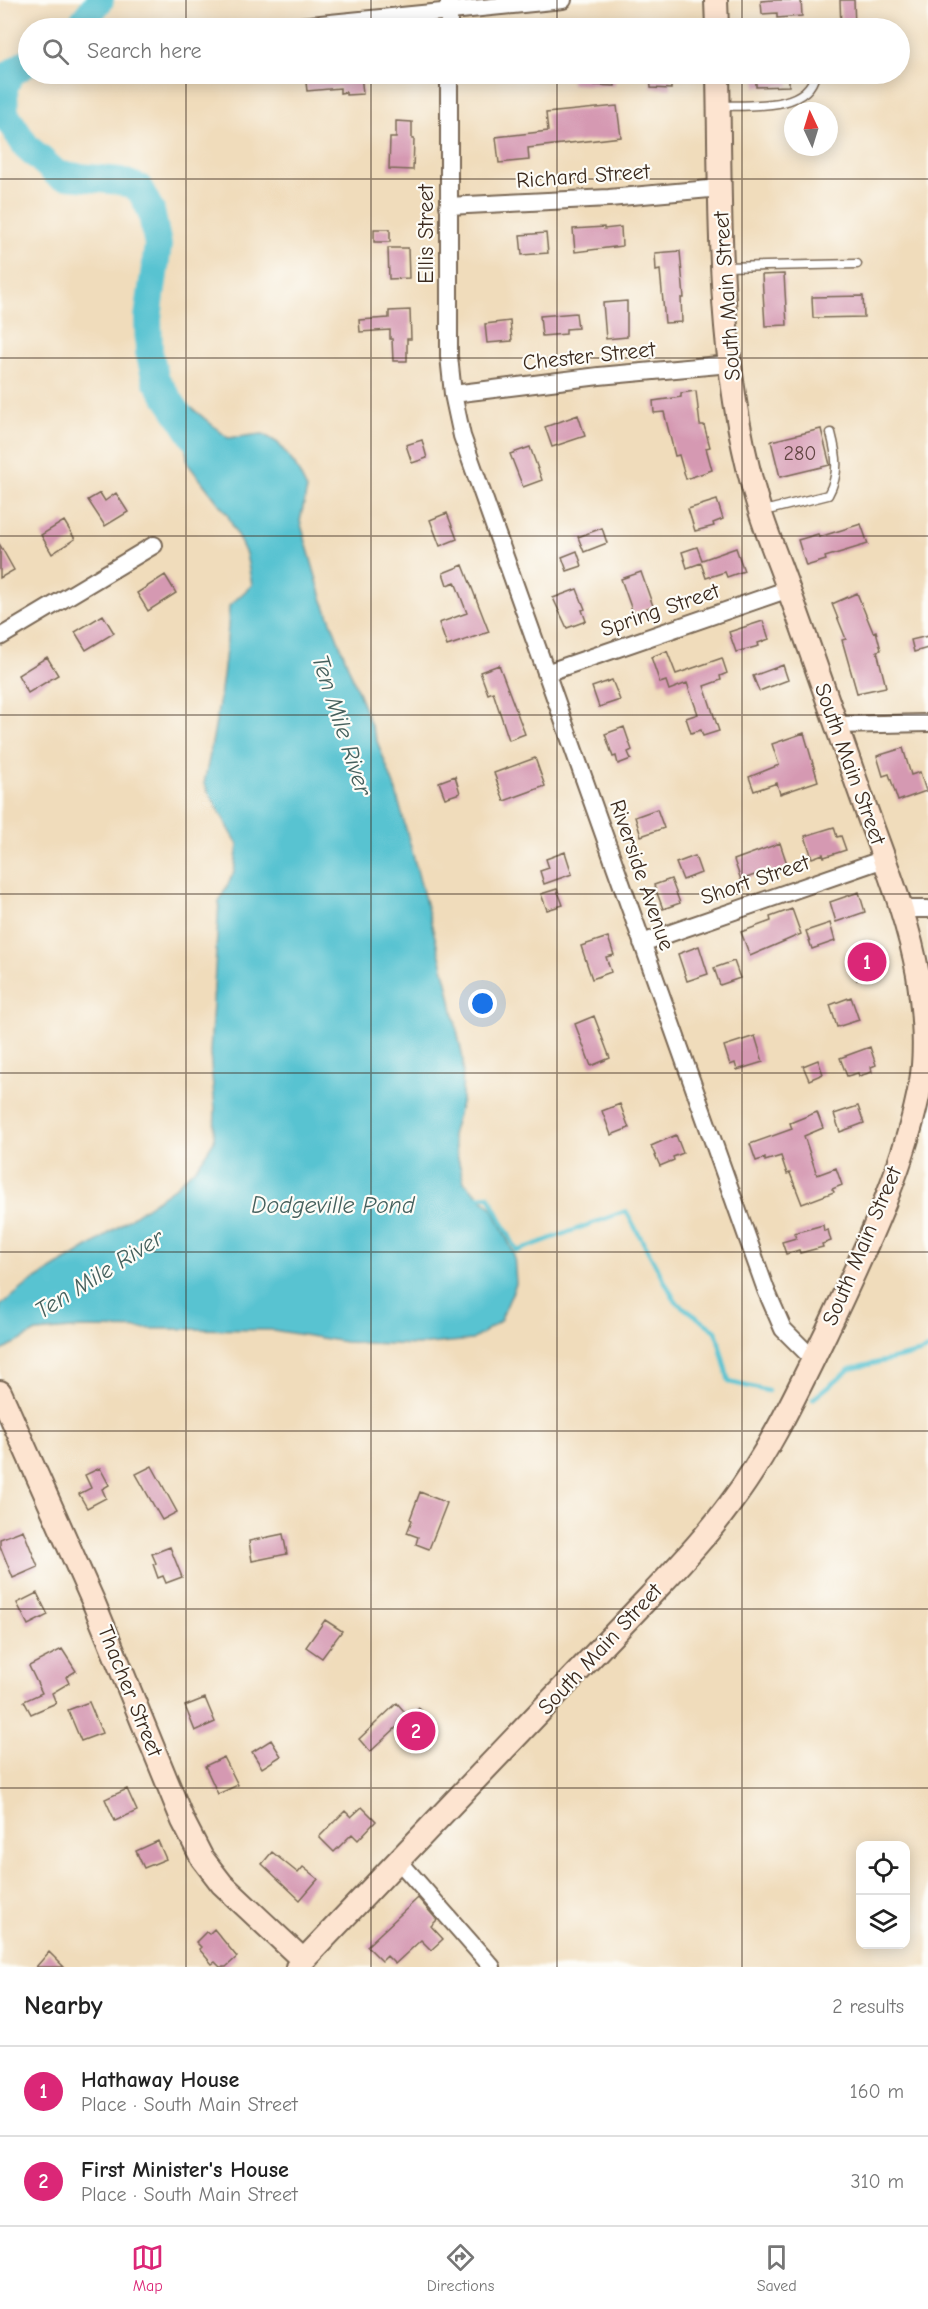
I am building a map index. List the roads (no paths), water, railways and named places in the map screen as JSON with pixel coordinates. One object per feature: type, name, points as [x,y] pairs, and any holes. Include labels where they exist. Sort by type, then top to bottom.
[{"type":"main road","points":[[716,0],[717,18]]},
{"type":"main road","name":"South Main Street","points":[[300,1964],[695,1547],[731,1503],[768,1449],[851,1280],[909,1132],[921,1079],[925,1020],[918,975],[900,909],[760,512],[737,414],[726,337],[722,267],[718,84]]},
{"type":"main road","name":"Thacher Street","points":[[0,1392],[93,1601],[183,1821],[202,1858],[222,1884],[300,1964]]},
{"type":"street","points":[[400,18],[563,0]]},
{"type":"street","name":"Ellis Street","points":[[448,84],[449,356],[453,394]]},
{"type":"street","name":"Richard Street","points":[[448,206],[609,198],[721,188]]},
{"type":"street","name":"Chester Street","points":[[453,394],[599,376],[730,364]]},
{"type":"street","name":"Riverside Avenue","points":[[453,394],[462,436],[765,1290],[783,1329],[813,1359]]},
{"type":"street","points":[[0,637],[154,544]]},
{"type":"street","name":"Spring Street","points":[[546,673],[789,589]]},
{"type":"street","points":[[836,724],[928,723]]},
{"type":"street","name":"Short Street","points":[[642,943],[884,860]]},
{"type":"street","points":[[900,909],[928,909]]},
{"type":"street","points":[[398,1860],[492,1967]]},
{"type":"lane","points":[[719,106],[788,102],[805,93],[810,84]]},
{"type":"lane","points":[[722,267],[857,264]]},
{"type":"lane","points":[[760,512],[828,495],[834,484],[837,468],[831,433]]},
{"type":"water","name":"Dodgeville Pond","points":[[192,408],[228,438],[263,434],[278,443],[295,465],[307,489],[300,521],[322,598],[395,788],[447,982],[463,1059],[462,1100],[452,1135],[464,1182],[493,1209],[514,1254],[516,1284],[500,1321],[472,1340],[417,1345],[345,1342],[273,1330],[81,1328],[36,1332],[0,1352],[0,1306],[28,1284],[93,1244],[174,1188],[199,1164],[214,1141],[215,1109],[210,1053],[219,902],[234,872],[238,845],[204,784],[217,718],[229,606],[252,585],[246,554],[227,514],[188,464],[181,415]]},
{"type":"waterway","name":"Ten Mile River","points":[[86,18],[100,0]]},
{"type":"waterway","name":"Ten Mile River","points":[[18,69],[10,74],[4,88],[5,114],[26,146],[58,175],[120,181],[139,188],[151,211],[158,245],[148,318],[149,352],[156,380],[201,448]]},
{"type":"waterway","points":[[477,1197],[489,1196],[517,1251],[626,1211],[676,1302],[716,1331],[729,1382],[768,1391]]},
{"type":"waterway","points":[[813,1399],[850,1369],[928,1349]]},
{"type":"place","name":"Hathaway House","points":[[867,962]]},
{"type":"place","name":"First Minister's House","points":[[416,1731]]}]
